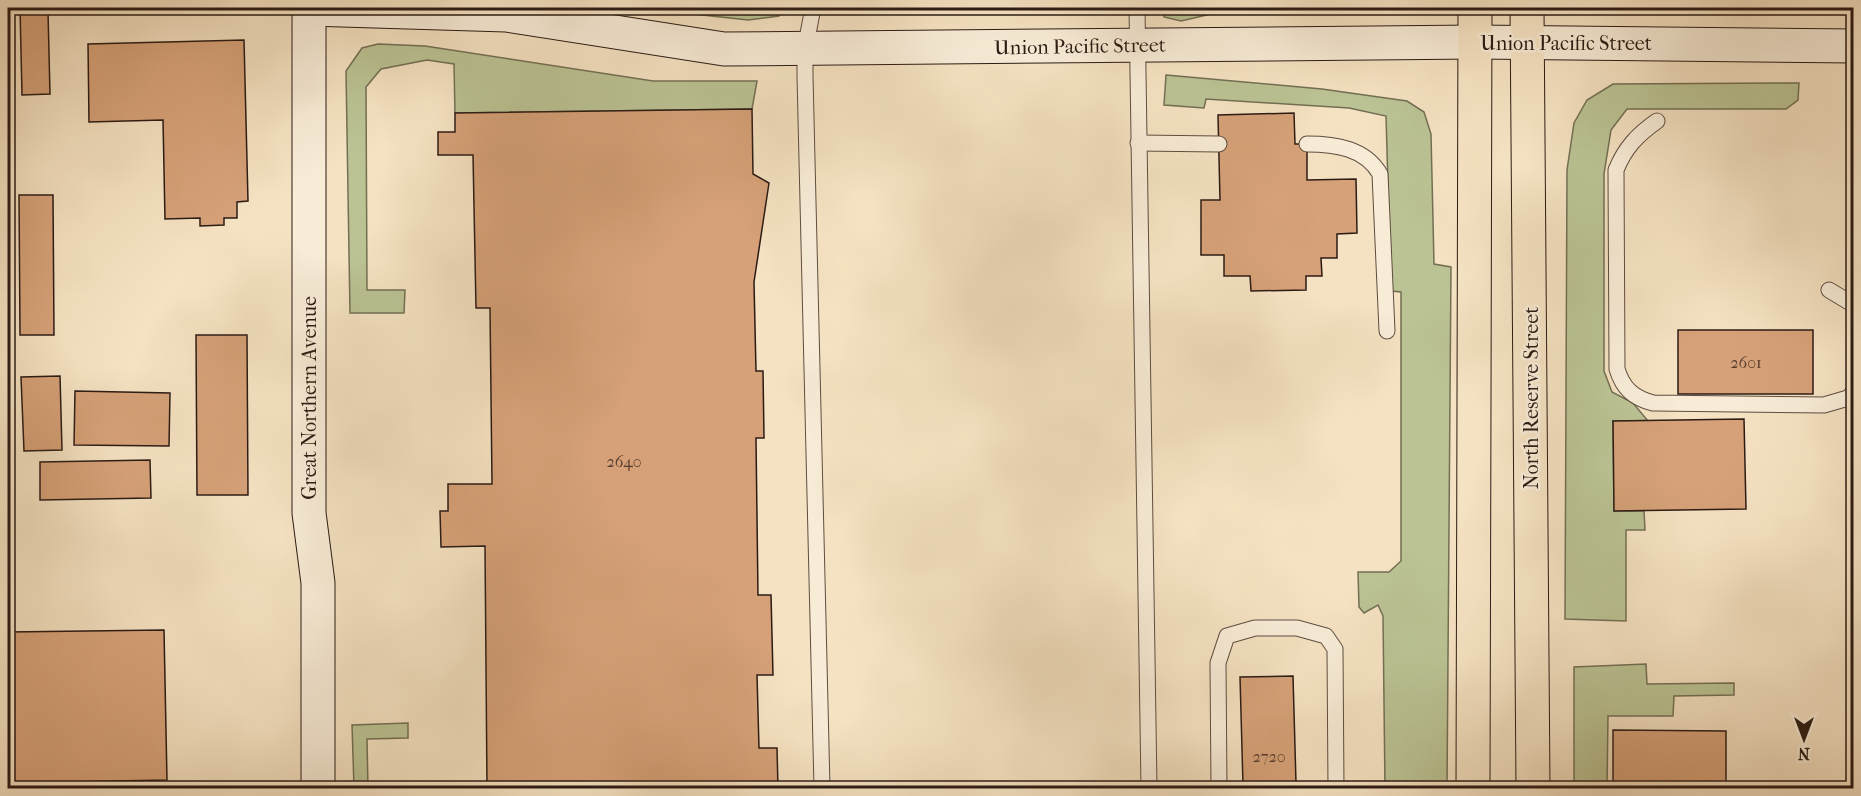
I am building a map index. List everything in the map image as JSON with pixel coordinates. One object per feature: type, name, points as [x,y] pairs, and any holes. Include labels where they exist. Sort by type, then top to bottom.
[{"type":"highway","points":[[1473,789],[1474,8]]},
{"type":"highway","name":"North Reserve Street","points":[[1527,8],[1533,789]]},
{"type":"street","name":"Union Pacific Street","points":[[309,8],[506,15],[724,49],[1474,42],[1854,46]]},
{"type":"street","name":"Great Northern Avenue","points":[[309,8],[309,513],[318,583],[318,789]]},
{"type":"lane","points":[[813,8],[805,49],[822,789]]},
{"type":"lane","points":[[1137,8],[1149,789]]},
{"type":"lane","points":[[1657,121],[1630,143],[1616,170],[1617,369],[1622,384],[1638,399],[1653,403],[1824,405],[1848,398],[1854,392]]},
{"type":"lane","points":[[1138,143],[1219,144]]},
{"type":"lane","points":[[1307,144],[1331,144],[1355,152],[1372,162],[1380,174],[1387,331]]},
{"type":"lane","points":[[1829,290],[1854,305]]},
{"type":"lane","points":[[1219,789],[1218,663],[1227,636],[1255,628],[1297,628],[1326,636],[1335,649],[1336,789]]},
{"type":"green space","points":[[638,8],[780,8],[779,16],[748,20]]},
{"type":"green space","points":[[1163,8],[1237,8],[1181,21],[1164,17]]},
{"type":"green space","points":[[1610,8],[1854,9],[1845,12],[1615,11]]},
{"type":"green space","points":[[378,44],[425,46],[653,81],[757,81],[752,109],[455,113],[454,64],[427,60],[381,69],[366,87],[367,290],[405,290],[404,313],[350,313],[346,71],[362,48]]},
{"type":"green space","points":[[1166,75],[1322,89],[1407,101],[1424,112],[1431,134],[1434,264],[1451,267],[1447,788],[1385,788],[1383,616],[1378,605],[1364,613],[1359,607],[1358,572],[1389,572],[1401,561],[1401,292],[1391,291],[1386,116],[1349,108],[1206,99],[1204,108],[1164,105]]},
{"type":"green space","points":[[1799,83],[1798,100],[1786,109],[1627,109],[1611,130],[1604,174],[1604,371],[1612,392],[1633,403],[1648,421],[1613,421],[1614,511],[1644,511],[1645,530],[1626,530],[1626,621],[1565,619],[1567,170],[1574,123],[1587,100],[1613,84]]},
{"type":"green space","points":[[1646,664],[1647,684],[1734,683],[1734,695],[1674,696],[1673,716],[1608,716],[1607,788],[1574,788],[1574,667]]},
{"type":"green space","points":[[408,723],[408,738],[367,739],[368,788],[354,788],[352,725]]},
{"type":"building","points":[[20,8],[55,8],[55,11],[48,11],[50,94],[22,95]]},
{"type":"building","points":[[195,8],[247,8],[247,10],[195,11]]},
{"type":"building","points":[[244,40],[248,201],[237,202],[237,218],[224,218],[224,225],[200,226],[200,218],[165,219],[163,120],[89,122],[88,44]]},
{"type":"building","points":[[752,109],[753,174],[769,183],[754,282],[756,371],[763,371],[764,438],[756,438],[758,595],[771,595],[773,675],[757,675],[759,748],[777,748],[778,788],[487,788],[485,546],[441,547],[440,511],[448,511],[448,484],[492,484],[490,308],[476,308],[473,155],[438,155],[438,132],[455,132],[455,113]]},
{"type":"building","points":[[1294,113],[1295,144],[1307,144],[1307,180],[1356,179],[1357,233],[1337,234],[1337,258],[1321,258],[1322,276],[1306,276],[1306,290],[1251,291],[1250,276],[1224,276],[1224,255],[1201,255],[1201,200],[1220,200],[1218,115]]},
{"type":"building","points":[[19,195],[53,195],[54,335],[20,335]]},
{"type":"building","points":[[1678,330],[1813,330],[1813,394],[1678,394]]},
{"type":"building","points":[[196,335],[247,335],[248,495],[197,495]]},
{"type":"building","points":[[60,376],[62,450],[24,451],[21,377]]},
{"type":"building","points":[[75,391],[170,393],[169,446],[74,445]]},
{"type":"building","points":[[1744,419],[1746,509],[1614,511],[1613,421]]},
{"type":"building","points":[[150,460],[151,498],[40,500],[40,462]]},
{"type":"building","points":[[164,630],[167,780],[8,783],[8,632]]},
{"type":"building","points":[[1293,676],[1296,783],[1243,785],[1240,677]]},
{"type":"building","points":[[1613,730],[1726,731],[1726,788],[1613,788]]}]
